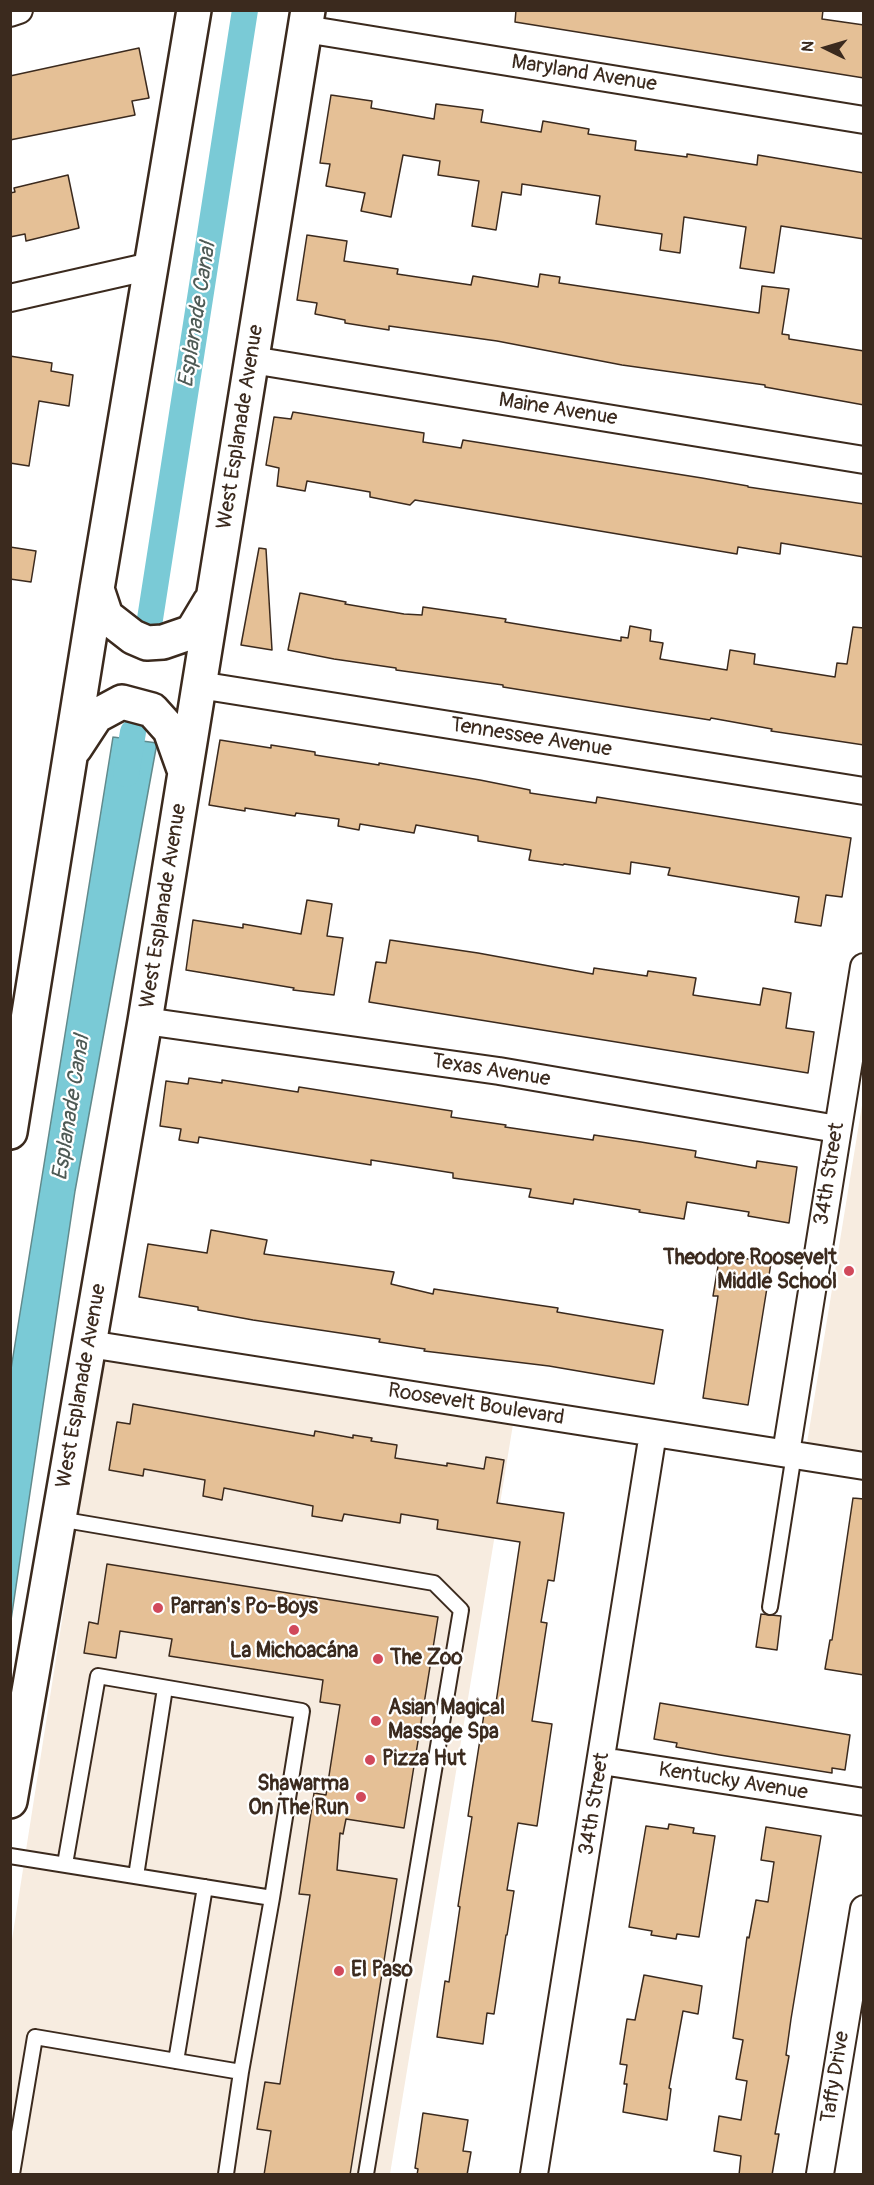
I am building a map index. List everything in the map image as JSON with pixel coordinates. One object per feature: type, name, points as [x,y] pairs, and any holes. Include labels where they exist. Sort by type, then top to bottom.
[{"type":"main road","points":[[10,1132],[97,589],[194,10]]},
{"type":"main road","name":"West Esplanade Avenue","points":[[10,1801],[145,1021],[307,20]]},
{"type":"main road","points":[[97,589],[106,616],[133,637],[147,644],[164,642],[192,632],[214,597]]},
{"type":"main road","points":[[71,756],[96,716],[122,702],[152,710],[170,730],[185,774]]},
{"type":"street","points":[[10,13],[19,10]]},
{"type":"street","name":"Maryland Avenue","points":[[307,20],[864,120]]},
{"type":"street","points":[[10,298],[151,266]]},
{"type":"street","name":"Maine Avenue","points":[[252,360],[864,460]]},
{"type":"street","name":"Tennessee Avenue","points":[[199,685],[864,791]]},
{"type":"street","name":"34th Street","points":[[790,1453],[837,1130],[864,967]]},
{"type":"street","name":"Texas Avenue","points":[[145,1021],[499,1071],[837,1130]]},
{"type":"street","name":"Roosevelt Boulevard","points":[[89,1344],[864,1466]]},
{"type":"street","name":"34th Street","points":[[534,2175],[653,1433]]},
{"type":"street","name":"Kentucky Avenue","points":[[602,1761],[864,1802]]},
{"type":"street","name":"Taffy Drive","points":[[820,2175],[864,1909]]},
{"type":"lane","points":[[770,1607],[790,1453]]},
{"type":"lane","points":[[59,1519],[434,1583],[461,1610],[366,2175]]},
{"type":"lane","points":[[65,1864],[98,1676],[302,1711],[241,2072],[226,2175]]},
{"type":"lane","points":[[136,1876],[165,1688]]},
{"type":"lane","points":[[10,1856],[272,1898]]},
{"type":"lane","points":[[176,2061],[205,1887]]},
{"type":"lane","points":[[12,2175],[35,2037],[241,2072]]},
{"type":"shaded area","name":"Theodore Roosevelt Middle School","points":[[863,1099],[864,1452],[807,1443]]},
{"type":"shaded area","points":[[107,1333],[517,1400],[390,2174],[11,2174],[11,1946]]},
{"type":"water","points":[[113,737],[157,743],[75,1191],[11,1620],[11,1369]]},
{"type":"building","points":[[516,10],[823,10],[822,19],[864,25],[864,78],[515,22]]},
{"type":"building","points":[[139,48],[149,98],[132,101],[135,115],[10,140],[10,76]]},
{"type":"building","points":[[331,95],[372,101],[371,108],[434,119],[436,104],[483,110],[481,122],[541,132],[543,121],[589,129],[588,134],[636,141],[635,150],[687,157],[687,154],[757,165],[758,155],[864,173],[864,239],[781,226],[774,273],[740,268],[746,227],[684,217],[680,253],[660,250],[662,234],[596,224],[600,196],[522,184],[521,195],[502,192],[496,230],[472,226],[479,181],[438,175],[440,161],[403,155],[391,217],[361,211],[365,193],[326,186],[330,164],[320,163]]},
{"type":"building","points":[[68,175],[79,228],[26,241],[25,234],[10,237],[10,193],[15,192],[14,188]]},
{"type":"building","points":[[307,235],[347,241],[344,261],[398,269],[397,274],[471,285],[473,276],[538,287],[540,274],[560,277],[559,283],[759,313],[762,286],[789,289],[782,334],[789,335],[789,339],[864,351],[864,405],[765,387],[765,385],[622,365],[497,341],[389,326],[389,330],[345,323],[345,320],[315,314],[317,303],[297,300]]},
{"type":"building","points":[[10,356],[52,363],[51,371],[73,375],[69,406],[39,401],[29,466],[10,463]]},
{"type":"building","points":[[293,412],[424,433],[423,442],[461,448],[463,440],[864,504],[864,557],[781,543],[780,554],[738,547],[737,554],[415,500],[410,505],[370,497],[370,492],[307,481],[305,491],[277,486],[279,468],[266,465],[274,417],[291,419]]},
{"type":"building","points":[[10,547],[36,551],[31,582],[10,579]]},
{"type":"building","points":[[259,548],[266,549],[272,650],[241,645]]},
{"type":"building","points":[[300,593],[346,602],[345,604],[404,614],[422,615],[423,607],[506,619],[505,622],[621,641],[621,637],[628,638],[630,626],[651,630],[650,641],[663,643],[660,659],[727,670],[730,650],[755,654],[754,664],[835,677],[837,663],[847,664],[853,627],[864,628],[864,745],[771,731],[772,729],[711,718],[710,720],[503,687],[503,685],[396,670],[396,668],[288,650]]},
{"type":"building","points":[[220,740],[271,748],[271,745],[315,752],[315,755],[480,780],[530,790],[530,793],[596,803],[597,797],[851,838],[842,897],[826,895],[821,926],[795,922],[799,897],[668,875],[670,868],[631,862],[630,874],[563,865],[529,860],[531,850],[478,841],[478,836],[416,825],[414,833],[360,824],[359,830],[338,826],[339,819],[296,813],[295,816],[245,808],[245,811],[209,805]]},
{"type":"building","points":[[307,900],[332,904],[327,936],[343,938],[334,995],[293,990],[294,988],[186,970],[193,920],[243,928],[243,924],[301,934]]},
{"type":"building","points":[[390,940],[593,974],[594,968],[647,976],[648,971],[696,978],[693,995],[760,1005],[763,988],[791,993],[786,1028],[814,1032],[808,1073],[369,1002],[376,962],[386,963]]},
{"type":"building","points":[[189,1078],[222,1083],[222,1080],[298,1092],[299,1087],[452,1111],[451,1117],[506,1125],[505,1127],[593,1140],[594,1135],[696,1151],[695,1157],[756,1168],[757,1161],[797,1167],[789,1223],[748,1216],[749,1212],[687,1202],[684,1219],[574,1199],[573,1204],[529,1197],[531,1189],[453,1178],[453,1173],[371,1160],[371,1165],[199,1137],[198,1143],[179,1140],[181,1129],[160,1126],[166,1081],[188,1084]]},
{"type":"building","points":[[211,1230],[267,1240],[264,1254],[394,1272],[391,1284],[433,1294],[434,1289],[558,1308],[557,1312],[663,1330],[654,1384],[549,1366],[424,1351],[425,1349],[379,1342],[380,1339],[253,1320],[198,1310],[198,1307],[139,1297],[148,1244],[207,1253]]},
{"type":"building","points":[[720,1254],[771,1263],[748,1405],[703,1398],[718,1296],[713,1296]]},
{"type":"building","points":[[133,1404],[314,1436],[315,1431],[353,1438],[353,1435],[372,1438],[371,1441],[397,1445],[395,1458],[447,1466],[447,1463],[484,1469],[486,1457],[504,1460],[497,1503],[564,1513],[554,1581],[548,1580],[541,1622],[547,1623],[532,1721],[552,1724],[537,1826],[518,1823],[507,1890],[514,1891],[494,2014],[487,2013],[483,2044],[437,2037],[445,1981],[449,1982],[460,1907],[458,1906],[472,1817],[468,1816],[484,1714],[494,1716],[520,1542],[437,1529],[438,1520],[401,1514],[400,1523],[344,1514],[342,1521],[312,1516],[313,1506],[224,1488],[222,1500],[203,1496],[205,1480],[144,1469],[143,1476],[109,1470],[117,1422],[130,1424]]},
{"type":"building","points":[[853,1498],[864,1499],[864,1675],[825,1669],[830,1640],[832,1640]]},
{"type":"building","points":[[107,1564],[438,1617],[404,1828],[346,1819],[343,1834],[340,1833],[337,1870],[397,1879],[350,2175],[264,2175],[271,2131],[257,2129],[265,2082],[280,2084],[310,1895],[299,1894],[314,1793],[326,1795],[340,1705],[320,1702],[323,1680],[169,1656],[172,1639],[120,1631],[116,1658],[84,1653],[89,1622],[98,1624]]},
{"type":"building","points":[[761,1614],[781,1616],[777,1650],[756,1647]]},
{"type":"building","points":[[660,1703],[850,1735],[845,1770],[832,1768],[832,1773],[676,1747],[677,1743],[654,1739]]},
{"type":"building","points":[[669,1824],[694,1828],[693,1833],[715,1836],[699,1937],[677,1934],[676,1939],[651,1935],[652,1931],[629,1927],[646,1826],[668,1829]]},
{"type":"building","points":[[766,1827],[821,1836],[791,2019],[786,2055],[789,2056],[775,2134],[779,2134],[772,2175],[739,2175],[741,2156],[714,2151],[719,2116],[741,2120],[747,2081],[736,2079],[743,2040],[733,2038],[747,1937],[749,1938],[756,1900],[768,1902],[774,1862],[761,1860]]},
{"type":"building","points":[[644,1975],[702,1986],[698,2014],[683,2011],[669,2088],[671,2089],[667,2120],[623,2112],[627,2065],[620,2064],[627,2019],[635,2020]]},
{"type":"building","points":[[423,2113],[468,2120],[463,2151],[471,2152],[467,2175],[417,2175],[418,2169],[415,2168]]},
{"type":"waterway","name":"Esplanade Canal","points":[[150,619],[245,10]]},
{"type":"waterway","name":"Esplanade Canal","points":[[126,774],[133,732]]},
{"type":"place","name":"Theodore Roosevelt Middle School","points":[[849,1271]]},
{"type":"place","name":"Parran's Po-Boys","points":[[158,1608]]},
{"type":"place","name":"La Michoacána","points":[[294,1630]]},
{"type":"place","name":"The Zoo","points":[[378,1659]]},
{"type":"place","name":"Asian Magical Massage Spa","points":[[376,1721]]},
{"type":"place","name":"Pizza Hut","points":[[370,1760]]},
{"type":"place","name":"Shawarma On The Run","points":[[361,1797]]},
{"type":"place","name":"El Paso","points":[[339,1971]]}]
